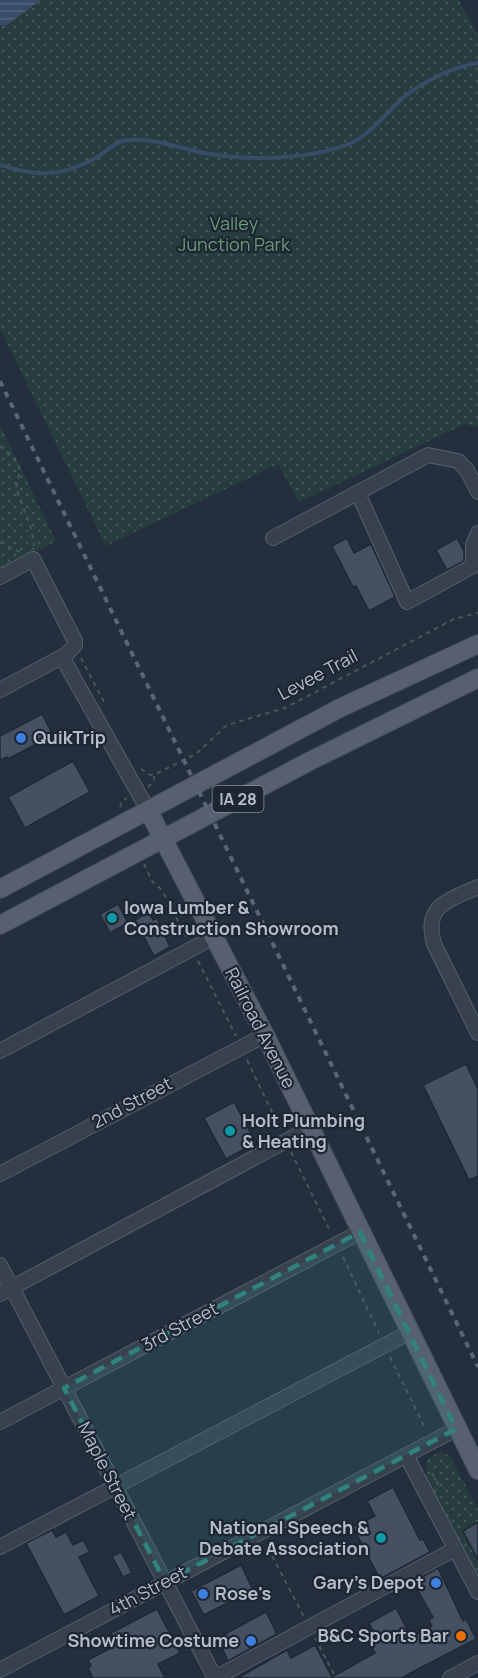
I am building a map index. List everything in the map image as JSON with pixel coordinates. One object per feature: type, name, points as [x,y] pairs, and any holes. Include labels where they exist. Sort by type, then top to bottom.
[{"type":"main road","name":"IA 28","points":[[0,889],[340,708],[478,644]]},
{"type":"main road","name":"IA 28","points":[[0,925],[162,838],[391,720],[478,678]]},
{"type":"main road","name":"Railroad Avenue","points":[[148,810],[265,1035],[478,1470]]},
{"type":"street","points":[[273,538],[428,455],[458,461],[467,470],[478,492]]},
{"type":"street","points":[[358,493],[407,602],[473,566],[473,545],[478,533]]},
{"type":"street","points":[[0,577],[36,563],[72,633],[75,645],[62,657],[0,690]]},
{"type":"street","name":"Railroad Avenue","points":[[62,657],[148,810]]},
{"type":"street","points":[[478,887],[437,908],[431,917],[430,930],[434,944],[478,1033]]},
{"type":"street","points":[[0,1051],[214,937]]},
{"type":"street","name":"2nd Street","points":[[0,1174],[265,1035]]},
{"type":"street","points":[[6,1291],[310,1128]]},
{"type":"street","name":"3rd Street","points":[[0,1422],[360,1232]]},
{"type":"street","name":"Maple Street","points":[[0,1264],[6,1291],[64,1388],[214,1678]]},
{"type":"street","points":[[0,1546],[410,1332]]},
{"type":"street","name":"4th Street","points":[[0,1670],[456,1429]]},
{"type":"street","points":[[406,1455],[478,1592]]},
{"type":"street","points":[[214,1678],[455,1549]]},
{"type":"street","points":[[450,1678],[478,1663]]},
{"type":"path","points":[[0,446],[17,462],[20,470],[16,488],[32,531],[36,563]]},
{"type":"path","points":[[0,542],[36,563]]},
{"type":"path","name":"Levee Trail","points":[[154,774],[196,754],[227,725],[277,712],[454,619],[478,613]]},
{"type":"path","points":[[75,645],[106,706]]},
{"type":"path","points":[[137,765],[146,774],[154,774],[154,782],[147,787]]},
{"type":"path","points":[[117,812],[123,800]]},
{"type":"path","points":[[268,1548],[336,1678]]},
{"type":"highlighted area","points":[[360,1232],[456,1429],[165,1582],[64,1388]]},
{"type":"green space","name":"Valley Junction Park","points":[[0,0],[459,0],[478,35],[478,427],[465,424],[299,502],[278,464],[106,546],[0,329]]},
{"type":"green space","points":[[0,425],[56,541],[0,571]]},
{"type":"green space","points":[[440,1452],[450,1456],[478,1509],[478,1582],[426,1479],[427,1459]]},
{"type":"water","points":[[0,0],[41,0],[7,25],[0,25]]},
{"type":"building","points":[[347,538],[354,553],[371,544],[395,597],[369,611],[356,586],[353,587],[332,546]]},
{"type":"building","points":[[457,538],[464,551],[464,561],[447,570],[436,550]]},
{"type":"building","name":"QuikTrip","points":[[42,714],[52,733],[8,759],[7,757],[0,760],[0,736]]},
{"type":"building","name":"QuikTrip","points":[[73,761],[90,792],[25,828],[8,797]]},
{"type":"building","name":"Iowa Lumber & Construction Showroom","points":[[118,904],[128,923],[110,933],[100,914]]},
{"type":"building","points":[[149,912],[153,920],[157,918],[170,947],[154,956],[135,920]]},
{"type":"building","points":[[466,1064],[478,1089],[478,1176],[469,1180],[423,1085]]},
{"type":"building","name":"Holt Plumbing & Heating","points":[[234,1102],[256,1143],[226,1159],[204,1118]]},
{"type":"building","name":"National Speech & Debate Association","points":[[393,1487],[420,1540],[423,1539],[430,1552],[380,1579],[353,1527],[375,1516],[367,1501]]},
{"type":"building","points":[[478,1522],[478,1560],[463,1531]]},
{"type":"building","points":[[52,1530],[56,1537],[66,1532],[73,1545],[83,1540],[90,1552],[79,1557],[99,1596],[64,1615],[26,1543]]},
{"type":"building","points":[[121,1552],[132,1573],[123,1577],[112,1556]]},
{"type":"building","points":[[241,1565],[253,1590],[204,1615],[191,1591]]},
{"type":"building","points":[[438,1568],[463,1621],[466,1619],[476,1639],[401,1678],[238,1678],[287,1650],[291,1658],[315,1645],[332,1677],[375,1653],[369,1641],[377,1638],[369,1623],[396,1608],[411,1637],[432,1626],[429,1620],[433,1617],[413,1582]]},
{"type":"building","points":[[157,1609],[180,1653],[158,1664],[165,1678],[93,1678],[88,1668],[91,1666],[88,1660],[117,1645],[111,1633]]},
{"type":"building","name":"Showtime Costume","points":[[266,1612],[277,1634],[228,1661],[222,1648],[230,1644],[225,1634]]},
{"type":"waterway","points":[[0,165],[36,173],[68,170],[92,160],[119,142],[133,140],[153,141],[221,156],[277,158],[315,153],[356,141],[404,97],[420,86],[449,71],[478,63]]},
{"type":"railway","points":[[0,381],[478,1367]]},
{"type":"place","name":"QuikTrip","points":[[21,738]]},
{"type":"place","name":"Iowa Lumber & Construction Showroom","points":[[112,918]]},
{"type":"place","name":"Holt Plumbing & Heating","points":[[230,1131]]},
{"type":"place","name":"National Speech & Debate Association","points":[[381,1538]]},
{"type":"place","name":"Gary's Depot","points":[[436,1583]]},
{"type":"place","name":"Rose's","points":[[203,1594]]},
{"type":"place","name":"B&C Sports Bar","points":[[461,1636]]},
{"type":"place","name":"Showtime Costume","points":[[251,1641]]}]
